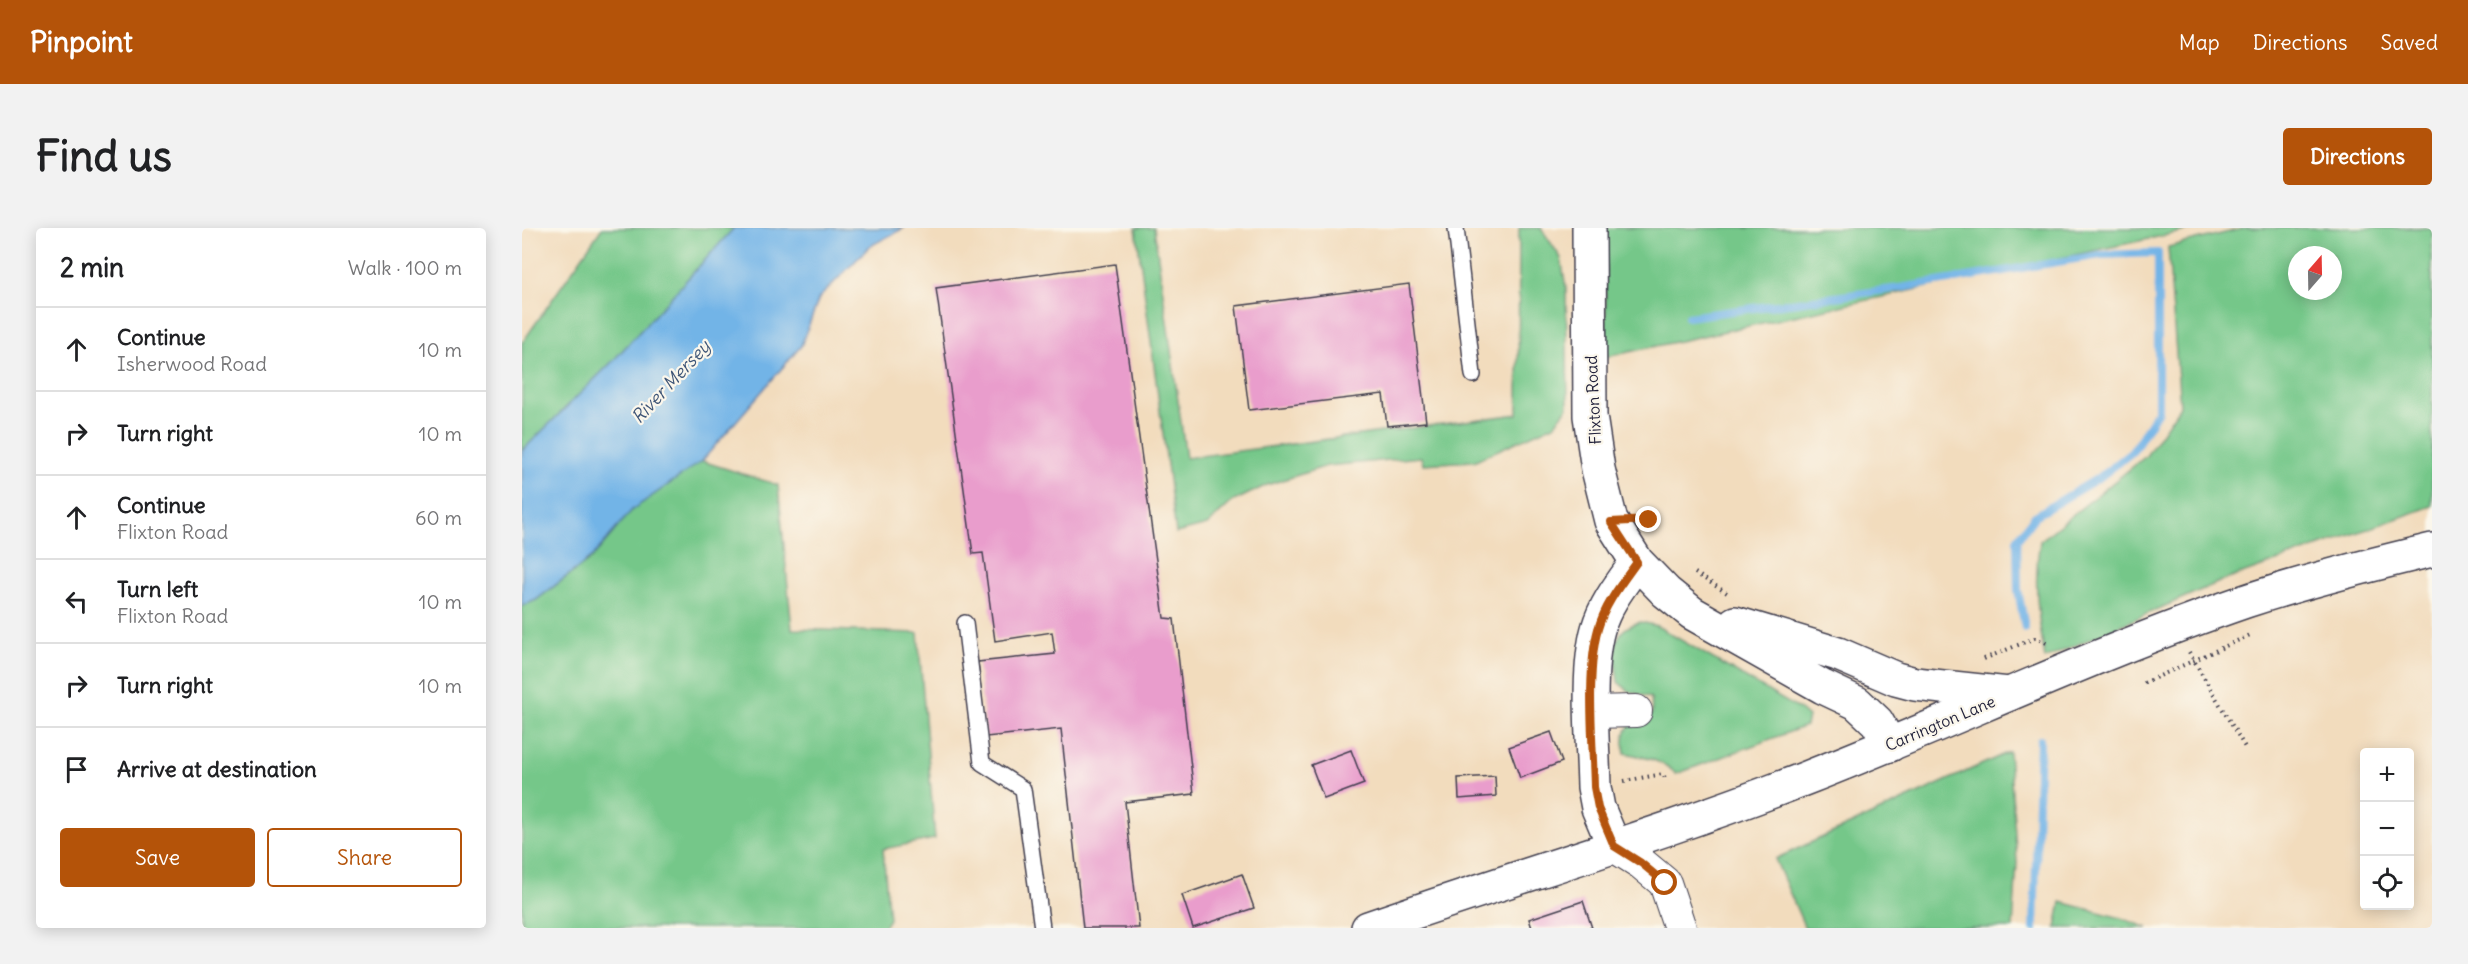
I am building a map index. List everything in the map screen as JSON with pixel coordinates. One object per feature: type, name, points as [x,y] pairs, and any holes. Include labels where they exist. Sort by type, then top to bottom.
[{"type":"main road","name":"Flixton Road","points":[[1589,228],[1590,416],[1598,469],[1611,522],[1637,562],[1666,592],[1692,613],[1823,687],[1857,703],[1877,722],[1890,745]]},
{"type":"main road","name":"Carrington Lane","points":[[1368,928],[1713,814],[1890,745],[2176,627],[2248,601],[2352,569],[2432,550]]},
{"type":"main road","points":[[1614,846],[1598,808],[1593,752],[1593,651],[1598,628],[1613,595],[1637,562]]},
{"type":"main road","points":[[1692,613],[1769,632],[1819,648],[1905,682],[1935,688],[2009,694]]},
{"type":"street","points":[[1593,712],[1636,711]]},
{"type":"street","points":[[1614,846],[1641,863],[1665,883],[1680,928]]},
{"type":"lane","points":[[1456,228],[1473,375]]},
{"type":"lane","points":[[965,623],[982,763],[1023,789],[1042,928]]},
{"type":"path","points":[[1689,568],[1730,595]]},
{"type":"path","points":[[2176,627],[2246,749]]},
{"type":"path","points":[[1982,659],[2035,638],[2091,661]]},
{"type":"path","points":[[1620,782],[1663,774],[1666,780]]},
{"type":"green space","points":[[602,228],[734,228],[612,362],[522,451],[522,343]]},
{"type":"green space","points":[[1136,228],[1154,228],[1186,458],[1518,414],[1519,228],[1541,228],[1561,258],[1566,288],[1568,407],[1554,425],[1474,461],[1423,464],[1421,457],[1327,466],[1267,485],[1232,502],[1207,525],[1176,533]]},
{"type":"green space","points":[[1605,228],[2199,228],[1606,357]]},
{"type":"green space","points":[[2245,228],[2432,228],[2432,506],[2217,583],[2045,659],[2037,600],[2040,541],[2146,456],[2180,406],[2168,247]]},
{"type":"green space","points":[[702,461],[778,485],[792,629],[918,633],[935,839],[883,849],[889,919],[883,928],[522,928],[522,606],[536,600],[592,558],[632,510]]},
{"type":"green space","points":[[1641,622],[1657,626],[1799,709],[1808,717],[1806,726],[1676,774],[1659,762],[1625,753],[1624,737],[1629,727],[1652,714],[1651,698],[1629,691],[1618,682],[1615,653],[1618,637],[1630,626]]},
{"type":"green space","points":[[2009,752],[2017,862],[2013,928],[1805,928],[1775,859]]},
{"type":"green space","points":[[2061,902],[2121,918],[2148,928],[2056,928]]},
{"type":"water","name":"River Mersey","points":[[734,228],[904,228],[870,246],[819,298],[801,346],[702,461],[632,510],[592,557],[536,600],[522,606],[522,451],[612,362]]},
{"type":"building","points":[[1115,264],[1164,618],[1174,619],[1194,794],[1125,802],[1139,928],[1083,928],[1061,729],[986,737],[978,662],[1055,654],[1052,632],[995,641],[983,553],[973,554],[936,288]]},
{"type":"building","points":[[1409,284],[1426,422],[1387,426],[1383,394],[1249,410],[1236,306]]},
{"type":"building","points":[[1551,732],[1562,762],[1520,778],[1509,747]]},
{"type":"building","points":[[1351,750],[1364,784],[1324,799],[1311,765]]},
{"type":"building","points":[[1495,776],[1496,796],[1459,799],[1458,778]]},
{"type":"building","points":[[1242,874],[1254,908],[1193,928],[1182,895]]},
{"type":"building","points":[[1583,901],[1592,928],[1532,928],[1529,919]]},
{"type":"waterway","points":[[1688,317],[1900,288],[2100,255],[2158,253],[2158,411],[2132,452],[2100,477],[2035,516],[2017,540],[2018,590],[2025,628]]},
{"type":"waterway","points":[[2034,928],[2040,740]]},
{"type":"route","points":[[1649,520],[1611,522],[1637,562],[1613,595],[1598,628],[1593,651],[1594,787],[1604,828],[1614,846],[1641,863],[1665,883]]}]
